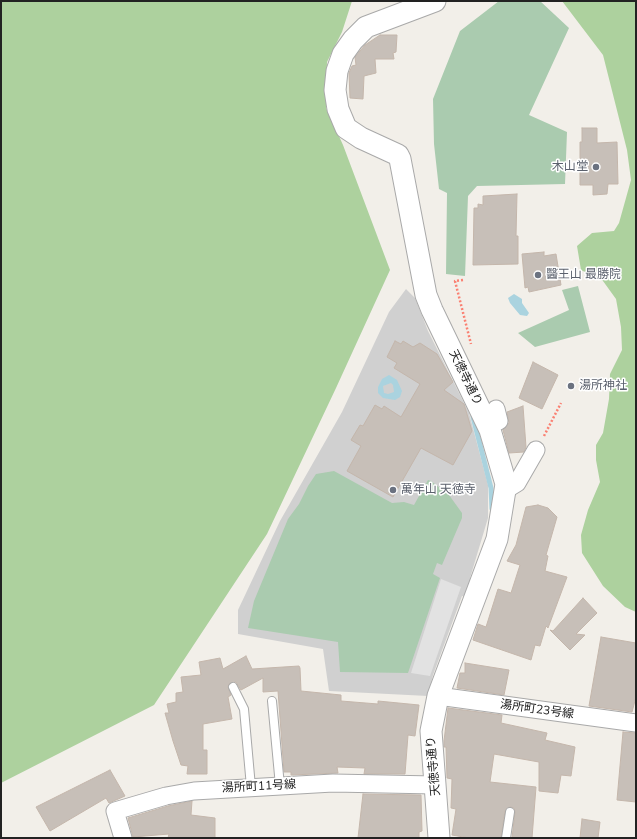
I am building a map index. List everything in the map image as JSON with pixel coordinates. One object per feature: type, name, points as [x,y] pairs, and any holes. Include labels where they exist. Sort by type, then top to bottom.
[{"type":"street","name":"天徳寺通り","points":[[435,1],[366,27],[353,40],[344,54],[337,71],[335,90],[338,109],[346,128],[361,138],[398,155],[400,159],[426,295],[432,310],[492,417],[506,484],[497,539],[438,696],[431,731],[439,838]]},
{"type":"street","points":[[504,491],[517,483],[536,450]]},
{"type":"street","name":"湯所町23号線","points":[[438,696],[636,723]]},
{"type":"street","name":"湯所町11号線","points":[[123,838],[115,811],[166,796],[194,791],[333,783],[435,786]]},
{"type":"lane","points":[[233,687],[244,708],[251,787]]},
{"type":"lane","points":[[272,701],[280,786]]},
{"type":"lane","points":[[506,838],[510,812]]},
{"type":"path","points":[[463,280],[455,281],[471,346]]},
{"type":"path","points":[[536,450],[561,403]]},
{"type":"shaded area","name":"萬年山 天徳寺","points":[[406,289],[415,298],[428,331],[469,413],[488,485],[488,518],[470,578],[473,580],[466,597],[462,596],[433,675],[428,696],[329,691],[323,649],[238,634],[238,610],[280,521],[342,412],[389,312]]},
{"type":"shaded area","points":[[441,579],[461,587],[430,676],[411,673]]},
{"type":"green space","points":[[1,1],[352,1],[342,32],[327,62],[326,108],[343,145],[390,270],[267,534],[154,705],[1,783]]},
{"type":"green space","points":[[499,1],[540,1],[569,28],[529,115],[567,132],[565,184],[477,186],[468,196],[465,276],[446,274],[447,193],[439,189],[434,144],[433,99],[460,31]]},
{"type":"green space","points":[[562,1],[636,1],[636,612],[625,607],[603,586],[582,553],[581,535],[588,510],[600,482],[596,460],[596,445],[603,433],[609,399],[610,374],[622,350],[621,327],[616,299],[603,281],[581,270],[577,246],[592,233],[614,231],[619,223],[631,180],[627,150],[603,55]]},
{"type":"green space","points":[[578,286],[590,332],[535,347],[518,333],[569,310],[562,290]]},
{"type":"green space","points":[[334,471],[392,503],[404,502],[414,505],[428,480],[449,495],[462,513],[462,518],[442,565],[437,563],[433,574],[440,578],[408,673],[340,672],[338,642],[248,628],[254,601],[288,519],[299,504],[316,474]]},
{"type":"water","points":[[514,294],[522,299],[522,303],[529,313],[527,316],[520,315],[510,303],[508,298]]},
{"type":"water","points":[[389,375],[397,380],[402,391],[400,397],[395,400],[383,398],[378,393],[378,387],[382,379]],"holes":[[[391,383],[393,385],[394,392],[388,394],[384,393],[383,386]]]},
{"type":"building","points":[[380,35],[397,35],[396,52],[393,53],[394,59],[375,59],[376,73],[364,76],[363,99],[350,98],[349,73],[352,66],[356,65],[355,57],[365,45]]},
{"type":"building","points":[[582,128],[597,128],[597,143],[617,142],[618,184],[608,184],[607,194],[593,195],[593,185],[580,185],[580,142],[582,142]]},
{"type":"building","points":[[517,194],[516,236],[518,236],[518,264],[473,265],[474,208],[478,208],[478,204],[483,205],[483,196]]},
{"type":"building","points":[[544,252],[544,256],[556,254],[561,285],[529,292],[528,287],[525,288],[522,254]]},
{"type":"building","points":[[395,341],[401,344],[403,341],[413,347],[420,343],[437,354],[453,382],[444,390],[464,404],[472,431],[453,465],[421,448],[393,497],[347,471],[361,446],[351,440],[360,425],[363,426],[375,405],[382,409],[384,406],[401,417],[420,384],[394,368],[397,363],[387,357]]},
{"type":"building","points":[[533,362],[558,375],[542,409],[519,398]]},
{"type":"building","points":[[523,406],[526,447],[524,452],[509,453],[503,430],[509,423],[507,412]]},
{"type":"building","points":[[538,505],[548,508],[557,517],[546,555],[548,556],[545,571],[567,577],[548,628],[546,626],[540,646],[535,645],[531,660],[473,640],[478,624],[486,627],[498,589],[511,593],[520,565],[507,561],[516,545],[526,507]]},
{"type":"building","points":[[583,598],[597,613],[576,634],[585,635],[570,650],[550,630],[553,631]]},
{"type":"building","points":[[601,637],[636,643],[636,697],[632,712],[589,706]]},
{"type":"building","points":[[246,656],[252,669],[299,666],[301,691],[341,695],[341,701],[378,704],[378,701],[419,705],[415,736],[408,735],[405,774],[364,774],[365,768],[337,767],[338,773],[291,775],[291,772],[284,772],[278,691],[263,692],[263,678],[241,690],[236,682],[229,684],[228,687],[231,695],[228,697],[232,719],[203,724],[203,750],[207,750],[207,774],[187,774],[188,766],[181,765],[165,713],[169,713],[167,704],[176,702],[176,693],[183,692],[181,677],[201,675],[199,662],[220,658],[223,669]]},
{"type":"building","points":[[465,663],[509,670],[504,695],[457,688],[460,673],[465,673]]},
{"type":"building","points":[[448,708],[502,715],[501,723],[547,733],[545,740],[575,747],[571,776],[561,775],[558,793],[539,791],[539,762],[494,754],[490,782],[536,787],[532,838],[512,838],[515,812],[514,808],[510,807],[505,811],[501,838],[469,838],[452,835],[456,809],[451,808],[452,779],[447,778],[446,747],[444,747]]},
{"type":"building","points":[[623,732],[636,733],[636,802],[617,800]]},
{"type":"building","points":[[110,770],[125,796],[109,803],[106,798],[50,831],[36,807]]},
{"type":"building","points":[[363,794],[421,795],[422,831],[419,832],[419,838],[358,838]]},
{"type":"building","points":[[192,801],[191,815],[215,818],[215,838],[168,838],[169,834],[133,837],[128,818],[168,806]]},
{"type":"building","points":[[582,819],[600,822],[598,838],[580,838]]},
{"type":"waterway","points":[[473,417],[491,488],[492,509]]},
{"type":"place","name":"木山堂","points":[[596,167]]},
{"type":"place","name":"醫王山 最勝院","points":[[538,275]]},
{"type":"place","name":"湯所神社","points":[[571,386]]},
{"type":"place","name":"萬年山 天徳寺","points":[[393,490]]}]
